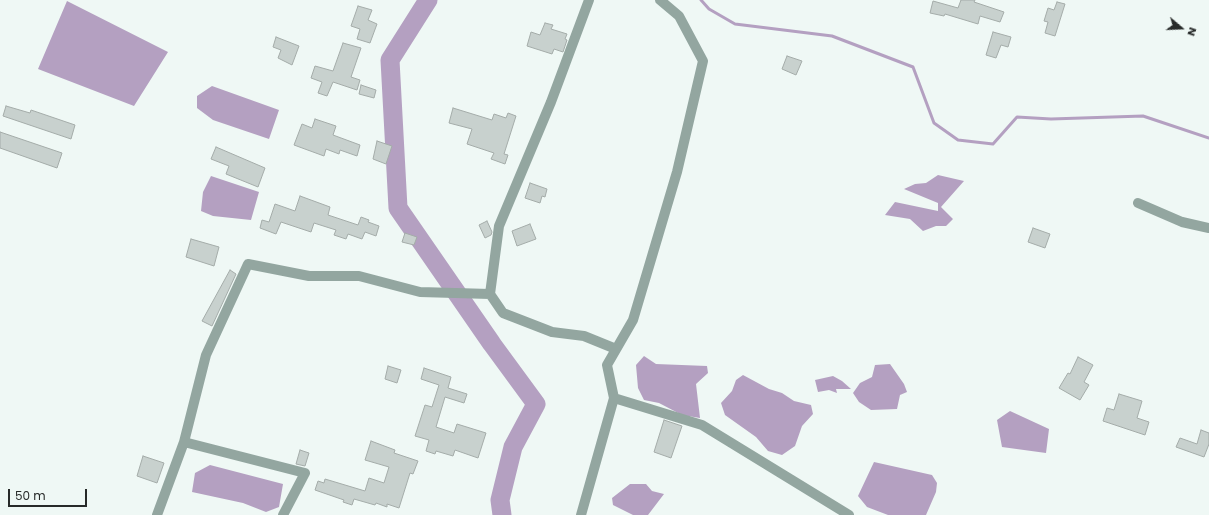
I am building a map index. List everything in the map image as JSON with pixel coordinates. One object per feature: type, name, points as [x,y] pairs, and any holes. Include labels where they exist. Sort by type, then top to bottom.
[{"type":"street","points":[[589,0],[551,102],[499,226],[490,294],[503,313],[552,332],[584,336],[616,349]]},
{"type":"street","points":[[581,515],[614,398],[606,365],[633,320],[676,172],[703,61],[679,16],[660,0]]},
{"type":"street","points":[[1138,203],[1182,222],[1209,228]]},
{"type":"street","points":[[157,515],[184,442],[206,355],[248,264],[309,276],[359,276],[420,292],[490,294]]},
{"type":"street","points":[[614,398],[702,425],[849,515]]},
{"type":"street","points":[[184,442],[305,473],[283,515]]},
{"type":"shaded area","points":[[67,1],[168,52],[134,106],[38,69]]},
{"type":"shaded area","points":[[212,86],[279,110],[269,139],[213,120],[197,108],[197,96]]},
{"type":"shaded area","points":[[938,175],[964,181],[941,207],[953,219],[946,226],[936,226],[923,231],[910,219],[885,215],[895,202],[938,211],[938,203],[904,189],[915,184],[926,183]]},
{"type":"shaded area","points":[[211,176],[259,192],[251,220],[213,216],[201,211],[203,192]]},
{"type":"shaded area","points":[[644,356],[656,364],[707,366],[708,373],[696,384],[700,418],[682,415],[659,403],[644,400],[638,388],[636,365]]},
{"type":"shaded area","points":[[890,364],[904,384],[907,392],[900,395],[897,409],[871,410],[859,402],[853,393],[860,383],[872,377],[875,365]]},
{"type":"shaded area","points":[[743,375],[769,389],[782,393],[794,401],[811,405],[813,414],[802,426],[795,446],[782,455],[768,451],[756,437],[725,415],[721,403],[732,391],[736,380]]},
{"type":"shaded area","points":[[833,376],[842,381],[851,389],[836,389],[837,393],[829,390],[818,392],[815,380]]},
{"type":"shaded area","points":[[1010,411],[1049,429],[1046,453],[1002,447],[997,420]]},
{"type":"shaded area","points":[[874,462],[932,475],[937,483],[936,492],[926,515],[888,515],[867,507],[858,496]]},
{"type":"shaded area","points":[[210,465],[283,484],[279,507],[266,512],[243,503],[192,492],[195,473]]},
{"type":"shaded area","points":[[630,484],[646,484],[652,491],[664,494],[648,515],[633,515],[613,505],[612,498]]},
{"type":"building","points":[[961,0],[975,0],[974,2],[1004,12],[1000,22],[980,16],[978,24],[945,14],[944,16],[930,13],[933,1],[958,8]]},
{"type":"building","points":[[1057,2],[1065,4],[1055,36],[1045,33],[1048,22],[1044,21],[1048,8],[1054,10]]},
{"type":"building","points":[[358,6],[372,10],[368,20],[377,24],[370,43],[357,39],[360,29],[351,26]]},
{"type":"building","points":[[545,23],[553,25],[551,29],[567,34],[565,39],[567,40],[563,52],[554,49],[552,54],[527,46],[531,32],[540,35]]},
{"type":"building","points":[[993,32],[1011,37],[1008,47],[1001,45],[996,58],[986,55]]},
{"type":"building","points":[[276,37],[299,46],[292,65],[278,58],[281,50],[273,47]]},
{"type":"building","points":[[343,43],[361,48],[351,77],[360,80],[357,90],[333,82],[327,96],[318,93],[322,82],[311,78],[315,66],[333,71]]},
{"type":"building","points":[[787,56],[802,61],[796,75],[782,69]]},
{"type":"building","points":[[361,85],[376,90],[374,98],[359,94]]},
{"type":"building","points":[[6,106],[30,113],[31,110],[75,125],[71,139],[3,116]]},
{"type":"building","points":[[453,108],[492,120],[494,114],[506,118],[508,113],[516,116],[504,154],[508,155],[505,164],[491,159],[494,153],[467,144],[472,129],[449,123]]},
{"type":"building","points":[[315,119],[336,126],[333,135],[360,145],[357,156],[340,150],[339,154],[326,149],[324,156],[294,145],[302,124],[312,128]]},
{"type":"building","points":[[0,132],[62,153],[57,168],[0,148]]},
{"type":"building","points":[[377,141],[392,146],[386,164],[373,159]]},
{"type":"building","points":[[216,147],[265,168],[258,187],[226,174],[229,166],[211,159]]},
{"type":"building","points":[[530,183],[547,189],[545,197],[542,196],[540,203],[525,198]]},
{"type":"building","points":[[300,196],[330,207],[328,215],[358,225],[361,217],[369,220],[368,222],[379,226],[376,236],[365,232],[362,239],[348,234],[346,239],[334,235],[336,230],[314,223],[311,232],[281,222],[276,234],[260,228],[262,220],[269,222],[275,204],[295,211]]},
{"type":"building","points":[[487,221],[492,232],[491,235],[485,238],[479,225]]},
{"type":"building","points":[[530,224],[536,239],[517,246],[512,231]]},
{"type":"building","points":[[1033,228],[1050,234],[1045,248],[1028,242]]},
{"type":"building","points":[[405,233],[417,237],[414,245],[402,242]]},
{"type":"building","points":[[191,239],[219,247],[214,266],[186,257]]},
{"type":"building","points":[[230,270],[236,274],[212,326],[202,321]]},
{"type":"building","points":[[1078,357],[1093,365],[1084,382],[1089,385],[1080,400],[1059,388],[1068,373],[1070,374]]},
{"type":"building","points":[[388,366],[401,370],[397,383],[385,379]]},
{"type":"building","points":[[424,368],[451,377],[448,388],[467,394],[464,403],[445,397],[436,427],[454,433],[457,424],[486,433],[478,458],[455,450],[453,456],[436,451],[435,454],[426,451],[429,440],[415,436],[425,405],[432,407],[439,385],[421,379]]},
{"type":"building","points":[[1119,394],[1142,401],[1137,418],[1149,422],[1145,435],[1103,421],[1107,408],[1114,410]]},
{"type":"building","points":[[664,420],[682,426],[671,458],[654,452]]},
{"type":"building","points":[[1201,430],[1209,433],[1209,444],[1204,457],[1176,447],[1180,438],[1197,444]]},
{"type":"building","points":[[371,441],[395,450],[394,453],[418,461],[413,474],[410,473],[399,508],[387,504],[387,507],[376,503],[375,505],[354,499],[352,505],[343,502],[344,500],[315,490],[318,481],[324,483],[325,479],[365,491],[369,478],[384,483],[389,467],[365,460]]},
{"type":"building","points":[[300,450],[309,453],[305,466],[296,464]]},
{"type":"building","points":[[143,456],[164,463],[157,483],[137,476]]},
{"type":"waterway","points":[[428,0],[390,60],[398,208],[492,344],[536,404],[513,447],[500,500],[502,515]]},
{"type":"waterway","points":[[701,0],[709,9],[735,24],[832,36],[913,67],[934,123],[958,140],[993,144],[1017,117],[1051,119],[1143,116],[1209,138]]}]
